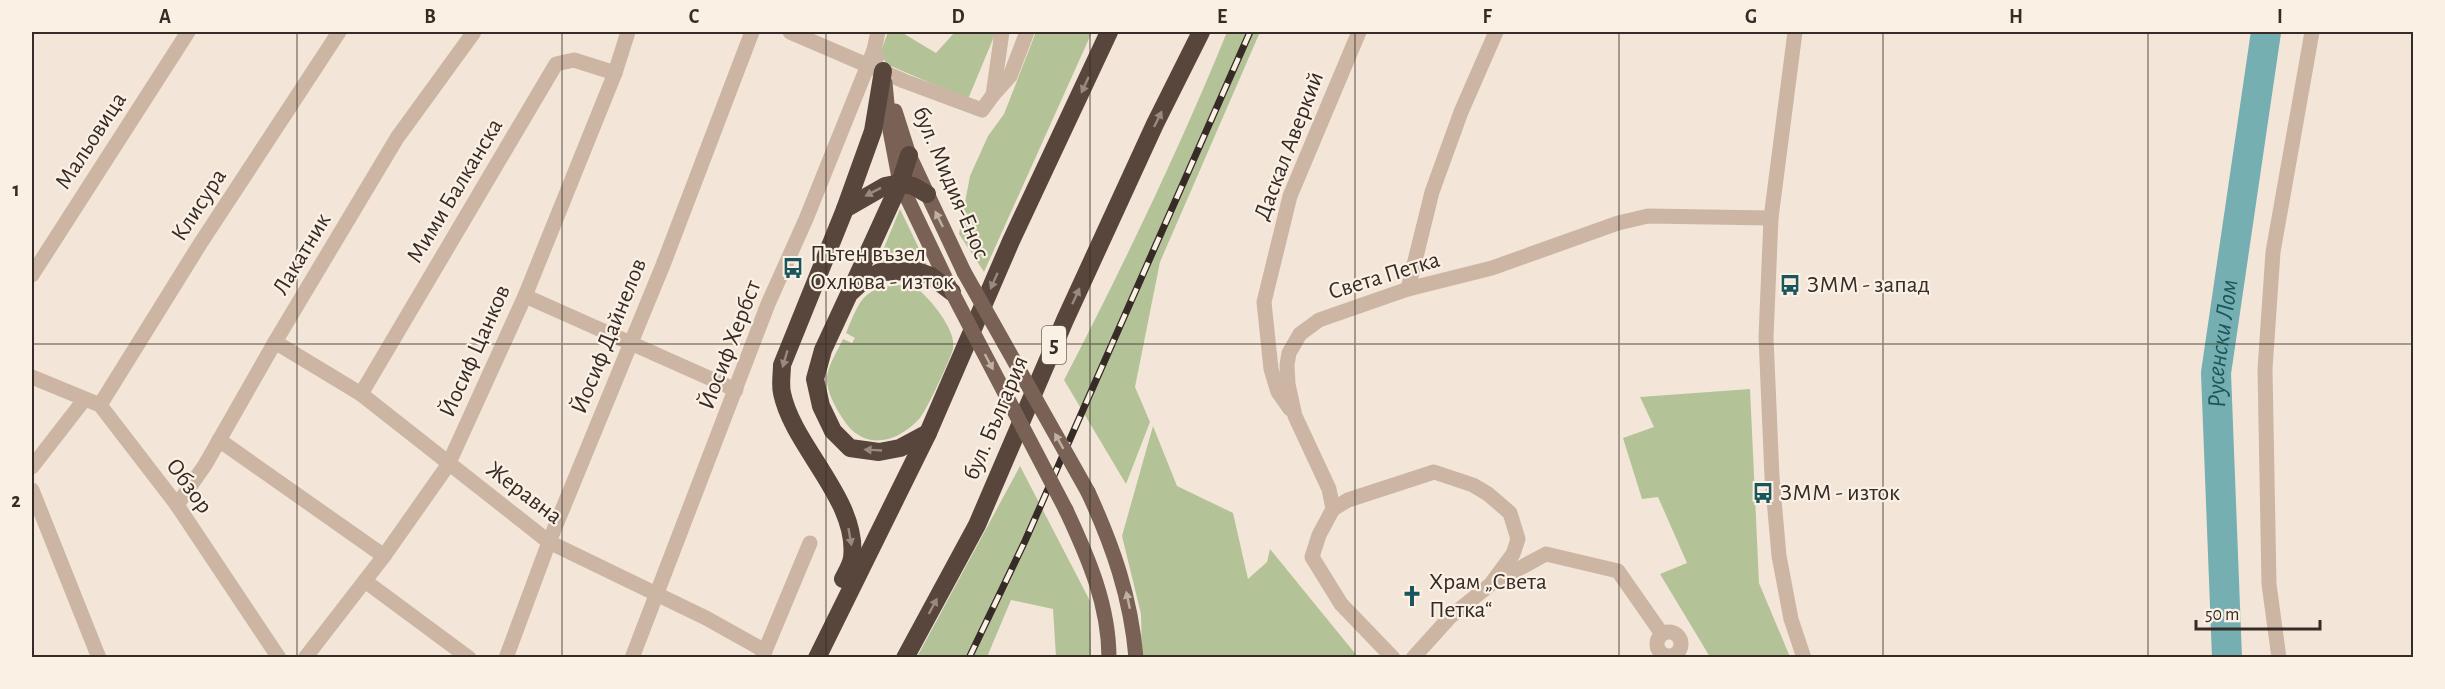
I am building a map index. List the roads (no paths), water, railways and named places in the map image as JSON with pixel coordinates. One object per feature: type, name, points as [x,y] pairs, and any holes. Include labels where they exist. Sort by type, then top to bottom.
[{"type":"highway","points":[[817,657],[928,433],[1011,241],[1109,32]]},
{"type":"highway","name":"бул. България","points":[[905,657],[977,525],[1065,320],[1155,124],[1201,32]]},
{"type":"highway","points":[[808,657],[852,560],[852,537],[839,501],[797,430],[782,393],[782,365],[845,209],[873,131],[876,68]]},
{"type":"highway","points":[[909,155],[900,183],[824,350],[815,379],[821,406],[833,431],[850,448],[879,452],[900,448],[928,433]]},
{"type":"highway","points":[[845,209],[885,186],[900,183],[913,186],[927,194]]},
{"type":"highway","points":[[841,311],[849,294],[862,281],[880,272],[917,271],[931,276],[952,292]]},
{"type":"main road","name":"бул. Мидия-Енос","points":[[876,68],[909,155],[964,272],[1088,492],[1109,536],[1125,585],[1133,622],[1136,657]]},
{"type":"main road","name":"бул. Мидия-Енос","points":[[876,68],[900,183],[952,292],[1066,510],[1085,551],[1101,598],[1109,657]]},
{"type":"street","name":"Мальовица","points":[[32,275],[188,32]]},
{"type":"street","name":"Клисура","points":[[100,405],[200,244],[339,32]]},
{"type":"street","name":"Лакатник","points":[[177,505],[219,440],[397,138],[474,32]]},
{"type":"street","name":"Йосиф Цанков","points":[[305,657],[384,556],[448,465],[525,296],[615,73],[628,32]]},
{"type":"street","name":"Йосиф Дайнелов","points":[[506,657],[549,542],[632,342],[752,32]]},
{"type":"street","points":[[790,32],[982,110],[1010,76],[1027,32]]},
{"type":"street","points":[[876,68],[874,50],[878,32]]},
{"type":"street","points":[[993,95],[1002,32]]},
{"type":"street","name":"Даскал Аверкий","points":[[1295,416],[1278,392],[1271,369],[1264,302],[1290,196],[1359,32]]},
{"type":"street","points":[[1408,289],[1432,192],[1461,112],[1496,32]]},
{"type":"street","points":[[1795,32],[1771,218],[1766,337],[1772,477],[1781,566],[1791,619],[1804,657]]},
{"type":"street","points":[[2279,657],[2269,584],[2265,369],[2273,252],[2312,32]]},
{"type":"street","name":"Мими Балканска","points":[[361,394],[556,64],[574,60],[615,73]]},
{"type":"street","name":"Йосиф Хербст","points":[[632,657],[768,304],[876,68]]},
{"type":"street","name":"Света Петка","points":[[1333,509],[1329,489],[1295,416],[1288,384],[1289,353],[1300,334],[1318,320],[1408,289],[1492,268],[1618,223],[1648,216],[1771,218]]},
{"type":"street","points":[[525,296],[736,390]]},
{"type":"street","name":"Жеравна","points":[[275,342],[361,394],[448,465],[549,542],[706,618],[764,654]]},
{"type":"street","points":[[32,377],[100,405]]},
{"type":"street","points":[[32,467],[84,400]]},
{"type":"street","name":"Обзор","points":[[100,405],[177,505],[279,657]]},
{"type":"street","points":[[219,440],[384,556]]},
{"type":"street","points":[[1393,657],[1341,604],[1312,557],[1318,535],[1333,509],[1348,500],[1434,472],[1473,485],[1488,494],[1510,513],[1518,539],[1514,554],[1491,584]]},
{"type":"street","points":[[32,490],[99,657]]},
{"type":"street","points":[[764,654],[810,543]]},
{"type":"street","points":[[1413,657],[1450,616],[1491,584],[1546,554],[1618,571],[1662,634],[1657,641],[1657,647],[1662,656]]},
{"type":"street","points":[[365,581],[469,657]]},
{"type":"waterway","name":"Русенски Лом","points":[[2227,658],[2216,373],[2266,32]]},
{"type":"railway","points":[[969,658],[1025,541],[1250,32]]},
{"type":"place","name":"Пътен възел Охлюва - изток","points":[[793,268]]},
{"type":"place","name":"ЗММ - запад","points":[[1790,285]]},
{"type":"place","name":"ЗММ - изток","points":[[1763,493]]},
{"type":"place","name":"Храм „Света Петка“","points":[[1412,596]]}]
